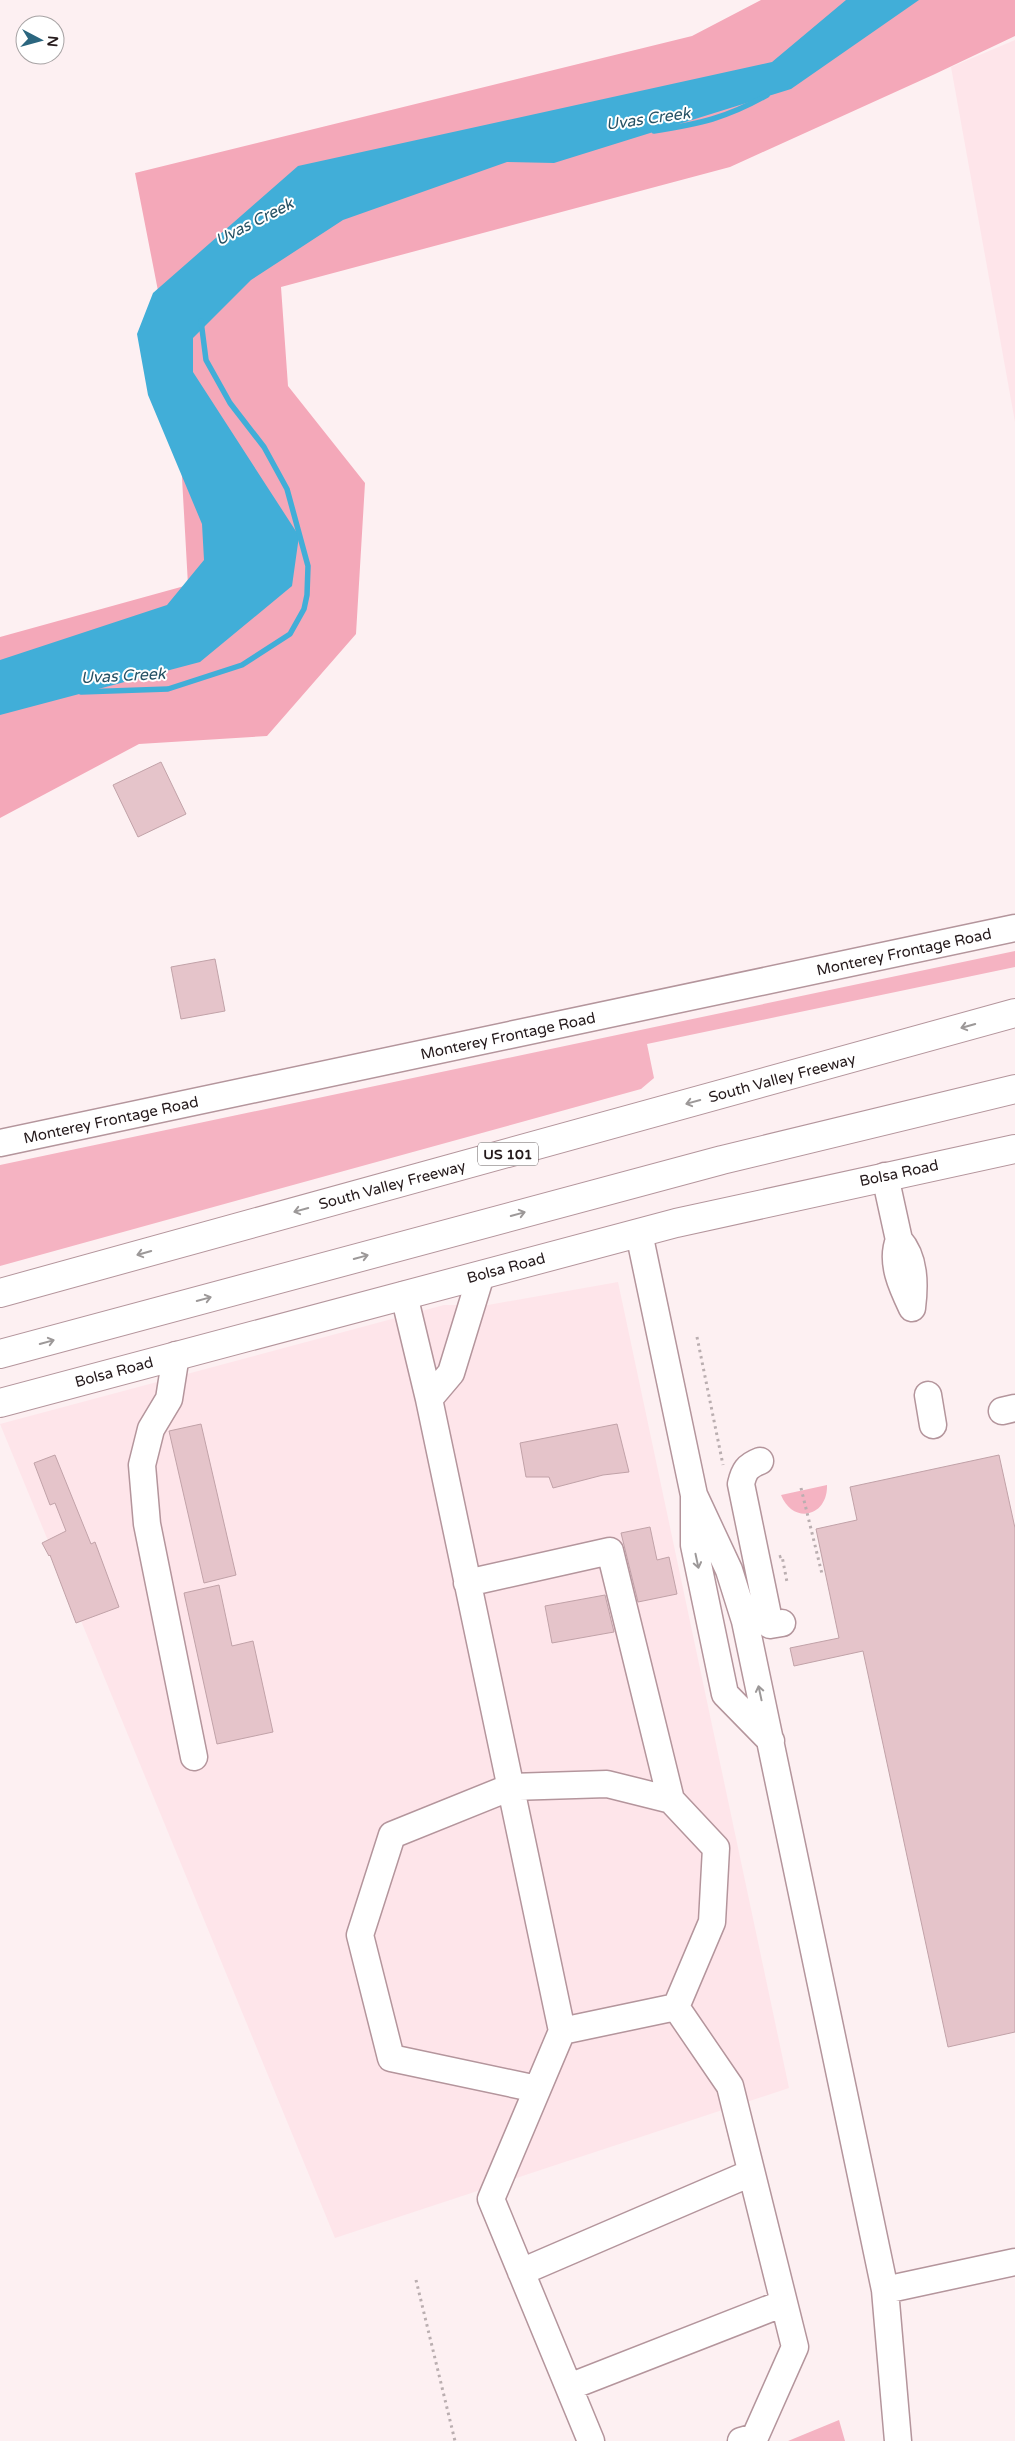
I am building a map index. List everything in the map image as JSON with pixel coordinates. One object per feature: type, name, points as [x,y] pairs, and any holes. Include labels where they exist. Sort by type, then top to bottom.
[{"type":"main road","name":"South Valley Freeway","points":[[0,1292],[1015,1013]]},
{"type":"main road","points":[[0,1354],[704,1165],[1015,1089]]},
{"type":"main road","name":"Bolsa Road","points":[[0,1403],[639,1233],[885,1176],[1015,1149]]},
{"type":"street","name":"Monterey Frontage Road","points":[[0,1143],[1015,928]]},
{"type":"street","points":[[885,1176],[898,1240]]},
{"type":"street","points":[[639,1233],[694,1495],[694,1546],[725,1694],[771,1741]]},
{"type":"street","points":[[429,1400],[451,1373],[481,1275]]},
{"type":"street","points":[[404,1295],[429,1400],[562,2031],[491,2199],[591,2441]]},
{"type":"street","points":[[176,1355],[169,1399],[151,1429],[142,1465],[147,1524],[194,1758]]},
{"type":"street","points":[[928,1395],[933,1425]]},
{"type":"street","points":[[760,1461],[750,1465],[743,1473],[741,1484],[770,1625],[782,1623]]},
{"type":"street","points":[[694,1495],[729,1570],[742,1612],[771,1741],[885,2290],[898,2441]]},
{"type":"street","points":[[467,1583],[610,1551],[671,1800],[716,1848],[712,1922],[676,2007]]},
{"type":"street","points":[[537,2089],[391,2058],[360,1935],[392,1834],[511,1787],[607,1784],[671,1800]]},
{"type":"street","points":[[562,2031],[676,2007]]},
{"type":"street","points":[[676,2007],[730,2086],[795,2347],[754,2437],[741,2441]]},
{"type":"street","points":[[521,2272],[751,2173]]},
{"type":"street","points":[[885,2290],[1015,2262]]},
{"type":"street","points":[[569,2388],[784,2303]]},
{"type":"path","points":[[697,1337],[725,1472]]},
{"type":"path","points":[[801,1488],[822,1574]]},
{"type":"path","points":[[416,2280],[455,2441]]},
{"type":"shaded area","points":[[761,0],[1015,0],[1015,36],[730,167],[281,287],[288,386],[365,483],[356,634],[267,736],[139,744],[0,818],[0,637],[188,585],[177,388],[135,173],[692,36]]},
{"type":"shaded area","points":[[1015,40],[1015,422],[951,67]]},
{"type":"shaded area","points":[[1015,951],[1015,967],[647,1044],[654,1078],[641,1089],[0,1266],[0,1165]]},
{"type":"shaded area","points":[[618,1282],[789,2088],[335,2238],[0,1424],[444,1305],[488,1305]]},
{"type":"shaded area","points":[[827,1485],[826,1496],[822,1504],[816,1510],[809,1513],[793,1511],[781,1495]]},
{"type":"shaded area","points":[[839,2420],[845,2441],[788,2441]]},
{"type":"water","points":[[846,0],[919,0],[791,89],[554,163],[507,162],[343,220],[251,280],[193,338],[193,372],[299,536],[292,586],[200,662],[0,715],[0,660],[167,605],[204,560],[202,524],[148,395],[137,334],[153,293],[298,166],[772,62]]},
{"type":"building","points":[[161,762],[186,814],[138,837],[113,785]]},
{"type":"building","points":[[215,959],[225,1011],[181,1019],[171,967]]},
{"type":"building","points":[[201,1424],[236,1575],[204,1583],[169,1431]]},
{"type":"building","points":[[617,1424],[629,1472],[603,1475],[553,1488],[549,1477],[526,1477],[520,1443]]},
{"type":"building","points":[[55,1455],[91,1544],[95,1542],[119,1607],[76,1623],[50,1555],[42,1543],[66,1531],[55,1503],[50,1505],[34,1463]]},
{"type":"building","points":[[999,1455],[1015,1528],[1015,2032],[948,2047],[863,1651],[794,1666],[790,1648],[839,1638],[816,1529],[857,1520],[850,1487]]},
{"type":"building","points":[[650,1527],[657,1560],[669,1557],[677,1594],[638,1602],[621,1533]]},
{"type":"building","points":[[219,1585],[232,1646],[253,1641],[273,1732],[217,1744],[184,1593]]},
{"type":"building","points":[[605,1595],[614,1632],[552,1643],[545,1606]]},
{"type":"waterway","name":"Uvas Creek","points":[[654,131],[685,126],[726,115],[767,95]]},
{"type":"waterway","name":"Uvas Creek","points":[[81,692],[168,689],[242,665],[290,634],[304,609],[307,595],[308,566],[287,489],[264,447],[230,403],[206,360],[201,321]]}]
